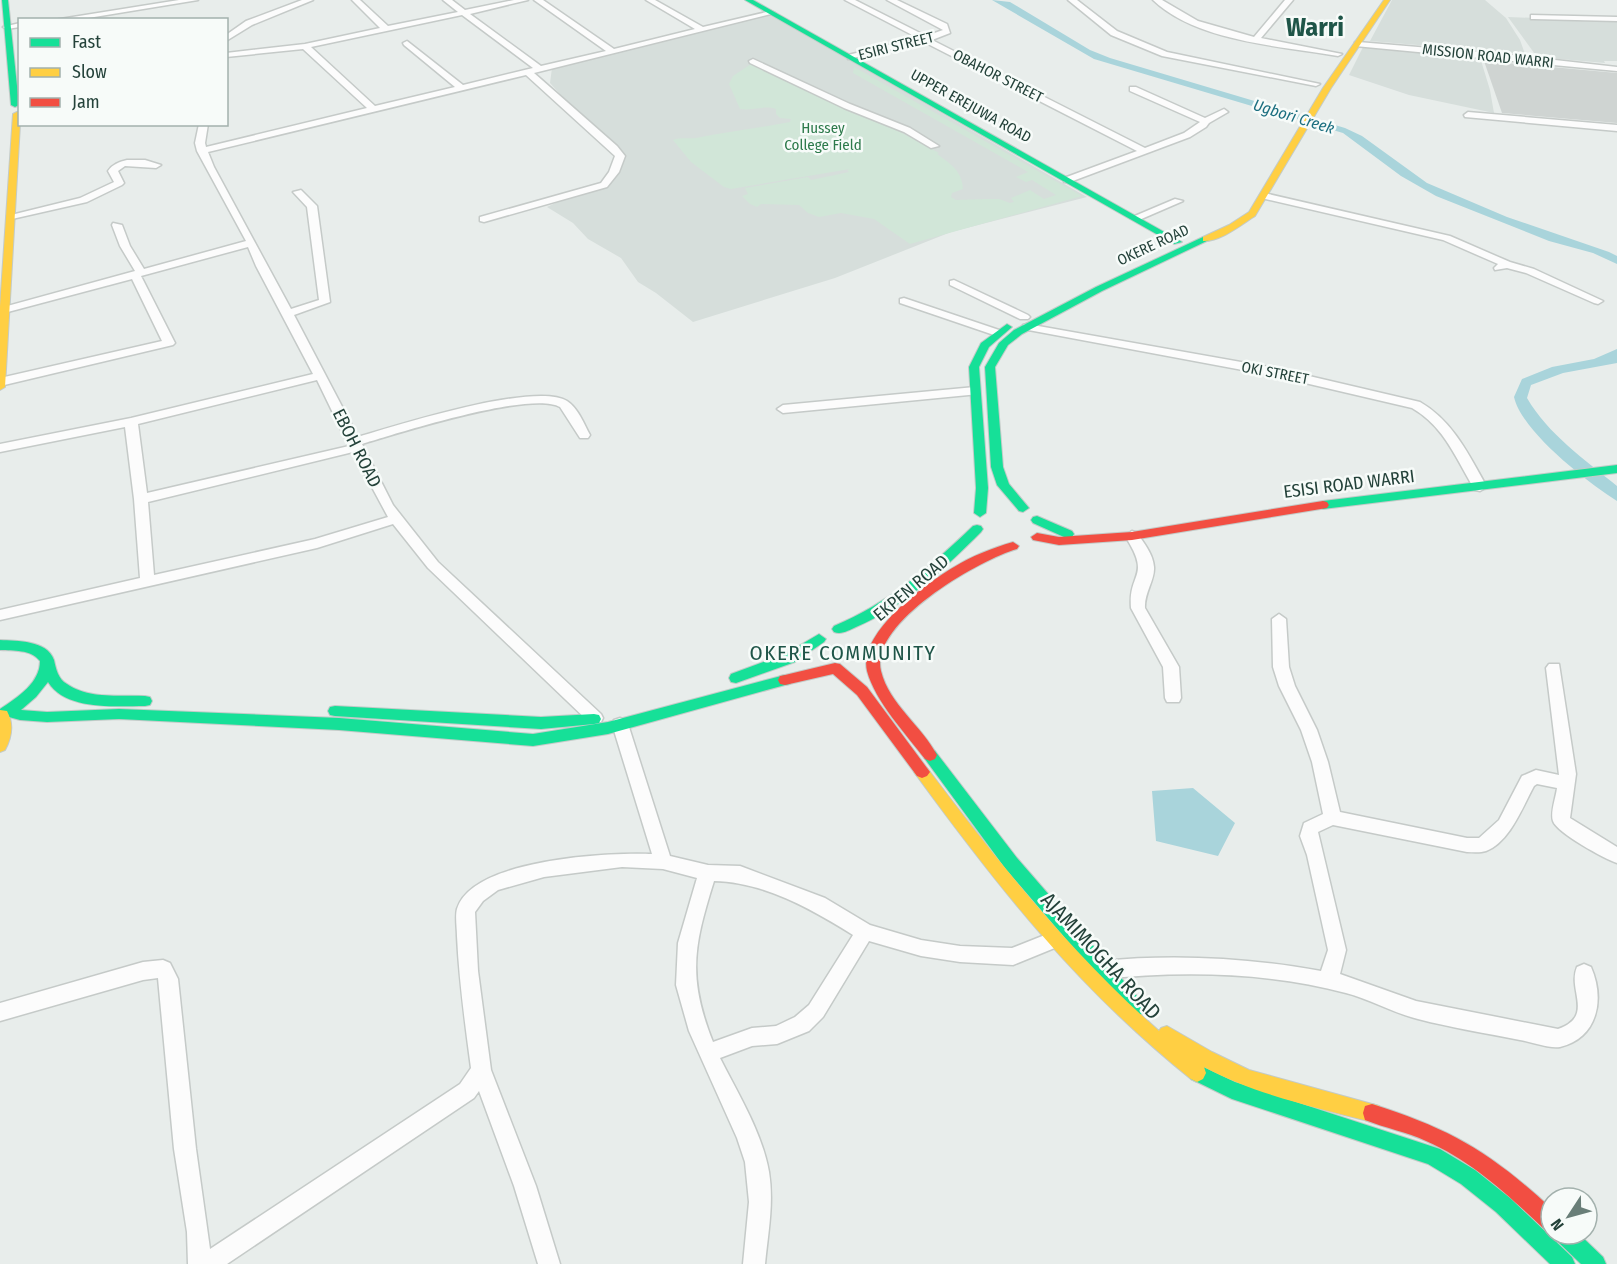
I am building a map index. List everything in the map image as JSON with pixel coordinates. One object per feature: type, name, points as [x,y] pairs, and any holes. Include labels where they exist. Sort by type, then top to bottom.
[{"type":"main road","points":[[0,387],[12,216],[15,72],[13,26],[5,0]]},
{"type":"main road","name":"UPPER EREJUWA ROAD","points":[[748,0],[1177,242]]},
{"type":"main road","name":"OKERE ROAD","points":[[980,513],[982,488],[974,367],[985,345],[998,333],[1232,227],[1252,214],[1264,196],[1302,119],[1316,84],[1374,0]]},
{"type":"main road","name":"OKERE ROAD","points":[[1023,508],[1003,486],[998,476],[990,367],[1004,343],[1026,322],[1177,242],[1226,219],[1243,206],[1387,0]]},
{"type":"main road","name":"ESISI ROAD WARRI","points":[[1037,537],[1059,541],[1132,536],[1344,502],[1617,469]]},
{"type":"main road","points":[[1037,519],[1040,528],[1037,537],[1023,545],[1013,546],[991,541],[977,529],[976,524],[980,513],[999,505],[1023,508],[1060,532],[1086,539]]},
{"type":"main road","name":"EKPEN ROAD","points":[[838,629],[854,624],[899,600],[977,529]]},
{"type":"main road","name":"EKPEN ROAD","points":[[873,652],[881,636],[891,626],[956,571],[997,550],[1013,546]]},
{"type":"main road","points":[[721,682],[765,669],[795,656],[808,650],[819,639],[831,631],[838,629],[856,630],[864,634],[870,639],[873,652],[860,667],[844,670],[835,668],[826,665],[816,653],[819,639]]},
{"type":"main road","points":[[3,641],[37,648],[45,656],[53,680],[59,686],[86,697],[530,723],[596,718],[698,689]]},
{"type":"main road","name":"AJAMIMOGHA ROAD","points":[[873,652],[874,673],[892,704],[1011,863],[1139,1011],[1173,1039],[1211,1063],[1247,1080],[1407,1124],[1464,1149],[1539,1211]]},
{"type":"main road","points":[[4,714],[34,694],[42,685],[48,666]]},
{"type":"main road","points":[[4,714],[31,718],[94,713],[339,724],[533,740],[575,735],[835,668]]},
{"type":"main road","name":"AJAMIMOGHA ROAD","points":[[835,668],[862,691],[994,870],[1100,990],[1154,1041],[1200,1075],[1232,1090],[1432,1156],[1468,1177],[1503,1205],[1565,1264]]},
{"type":"main road","points":[[0,746],[5,726],[4,714]]},
{"type":"main road","points":[[1577,1246],[1596,1264]]},
{"type":"street","points":[[68,18],[194,0]]},
{"type":"street","points":[[228,38],[249,23],[309,0]]},
{"type":"street","points":[[356,0],[386,29]]},
{"type":"street","points":[[447,0],[539,69]]},
{"type":"street","points":[[228,55],[305,46],[524,0]]},
{"type":"street","points":[[538,0],[612,51]]},
{"type":"street","points":[[650,0],[702,30]]},
{"type":"street","name":"OBAHOR STREET","points":[[849,0],[1146,152]]},
{"type":"street","name":"ESIRI STREET","points":[[851,57],[927,39],[944,34],[947,29],[891,0]]},
{"type":"street","points":[[1072,0],[1114,33],[1165,54],[1316,84]]},
{"type":"street","points":[[1157,0],[1170,10],[1221,31],[1338,54]]},
{"type":"street","points":[[1257,38],[1289,0]]},
{"type":"street","points":[[204,126],[200,143],[202,151],[771,13]]},
{"type":"street","points":[[1534,17],[1617,19]]},
{"type":"street","points":[[407,43],[461,88]]},
{"type":"street","name":"MISSION ROAD WARRI","points":[[1358,44],[1502,56],[1617,69]]},
{"type":"street","points":[[305,46],[373,109]]},
{"type":"street","points":[[753,61],[856,110],[887,121],[934,146]]},
{"type":"street","points":[[776,61],[856,110]]},
{"type":"street","points":[[484,219],[603,185],[610,179],[620,156],[614,148],[528,72]]},
{"type":"street","points":[[1133,89],[1205,121]]},
{"type":"street","points":[[1067,180],[1187,135],[1205,121],[1224,112]]},
{"type":"street","points":[[1468,115],[1617,128]]},
{"type":"street","name":"EBOH ROAD","points":[[202,151],[252,243],[261,266],[288,313],[354,445],[396,519],[433,565],[596,718]]},
{"type":"street","points":[[12,216],[72,202],[109,190],[119,183],[113,171],[122,164],[140,162],[156,165]]},
{"type":"street","points":[[288,313],[325,303],[312,206],[298,192]]},
{"type":"street","points":[[1264,196],[1446,238],[1503,266],[1530,271],[1598,301]]},
{"type":"street","points":[[1135,218],[1178,201]]},
{"type":"street","points":[[0,382],[169,343],[117,225]]},
{"type":"street","points":[[4,310],[252,243]]},
{"type":"street","name":"OKI STREET","points":[[954,283],[1026,322],[1275,372],[1416,405],[1434,417],[1460,452],[1480,487]]},
{"type":"street","points":[[904,301],[998,333]]},
{"type":"street","points":[[0,448],[131,422],[320,376]]},
{"type":"street","points":[[783,409],[975,392]]},
{"type":"street","points":[[141,499],[354,445],[457,412],[511,402],[546,400],[560,402],[567,406],[584,435]]},
{"type":"street","points":[[131,422],[141,499],[147,582]]},
{"type":"street","points":[[0,615],[317,543],[396,519]]},
{"type":"street","points":[[1132,536],[1142,551],[1147,568],[1137,597],[1138,608],[1171,667],[1173,698]]},
{"type":"street","points":[[1279,619],[1281,667],[1287,686],[1317,751],[1333,818]]},
{"type":"street","points":[[1554,668],[1568,774],[1561,820],[1568,828],[1594,840],[1617,856]]},
{"type":"street","points":[[620,724],[663,861]]},
{"type":"street","points":[[1328,981],[1336,950],[1309,836],[1310,828],[1333,818],[1467,845],[1483,845],[1505,825],[1528,781],[1536,777],[1566,783]]},
{"type":"street","points":[[549,1264],[525,1186],[481,1070],[468,970],[466,910],[477,895],[492,885],[544,868],[622,860],[663,861],[708,873],[740,874],[810,900],[866,932],[921,948],[960,954],[1013,957],[1054,939]]},
{"type":"street","points":[[708,873],[689,934],[685,983],[708,1053],[749,1140],[759,1180],[760,1207],[753,1264]]},
{"type":"street","points":[[708,1053],[752,1037],[777,1035],[802,1024],[816,1011],[866,932]]},
{"type":"street","points":[[1102,970],[1138,966],[1207,968],[1272,973],[1328,981],[1346,984],[1416,1010],[1558,1038],[1573,1034],[1584,1024],[1588,1011],[1584,973]]},
{"type":"street","points":[[0,1012],[143,971],[163,969],[168,979],[185,1149],[198,1232],[200,1264]]},
{"type":"street","points":[[207,1264],[467,1091],[481,1070]]},
{"type":"shaded area","points":[[1392,0],[1485,0],[1506,18],[1520,40],[1525,54],[1370,41]]},
{"type":"shaded area","points":[[772,14],[1087,197],[951,232],[835,278],[693,322],[638,282],[621,258],[588,239],[573,223],[547,207],[566,198],[608,187],[621,161],[550,83],[552,68]]},
{"type":"shaded area","points":[[1508,17],[1617,21],[1617,61],[1604,61],[1605,63],[1537,57]]},
{"type":"shaded area","points":[[1364,45],[1479,54],[1494,113],[1409,95],[1349,75]]},
{"type":"green space","name":"Hussey College Field","points":[[754,62],[820,94],[852,113],[880,121],[939,153],[937,154],[951,165],[960,177],[963,189],[952,193],[951,197],[956,200],[999,199],[1010,203],[1014,202],[1011,198],[1030,190],[1044,199],[1056,195],[1032,180],[1026,182],[1016,177],[1028,172],[853,73],[854,67],[1082,196],[910,244],[874,219],[841,213],[819,217],[808,213],[799,205],[761,204],[757,207],[742,196],[748,194],[745,188],[808,177],[811,180],[849,172],[847,170],[850,169],[731,189],[724,187],[691,162],[673,140],[790,122],[791,119],[780,118],[776,114],[776,109],[740,109],[729,84],[733,76]]},
{"type":"water","name":"Ugbori Creek","points":[[992,0],[1010,2],[1090,50],[1110,58],[1345,128],[1362,136],[1427,183],[1507,217],[1609,252],[1617,256],[1617,264],[1593,253],[1549,241],[1436,196],[1401,176],[1343,133],[1094,59]]},
{"type":"water","points":[[1617,349],[1617,363],[1563,373],[1531,385],[1527,398],[1556,435],[1617,486],[1617,501],[1573,469],[1542,440],[1519,411],[1514,397],[1522,379],[1552,367],[1594,359]]},
{"type":"water","points":[[1193,788],[1235,823],[1218,856],[1156,841],[1152,791]]},
{"type":"building","points":[[1484,61],[1617,73],[1617,123],[1502,113]]},
{"type":"traffic: fast","points":[[5,0],[15,105]]},
{"type":"traffic: fast","points":[[748,0],[1177,242]]},
{"type":"traffic: fast","points":[[1023,508],[1003,485],[997,467],[990,367],[1004,343],[1018,332],[1099,289],[1206,239]]},
{"type":"traffic: fast","points":[[980,513],[982,488],[974,367],[985,345],[1007,327]]},
{"type":"traffic: fast","points":[[1323,505],[1617,469]]},
{"type":"traffic: fast","points":[[1037,520],[1068,534]]},
{"type":"traffic: fast","points":[[839,629],[896,599],[930,573],[977,529]]},
{"type":"traffic: fast","points":[[736,678],[790,658],[819,639]]},
{"type":"traffic: fast","points":[[0,645],[25,646],[40,651],[47,660],[47,670],[31,694],[1,715]]},
{"type":"traffic: fast","points":[[48,666],[52,677],[60,687],[79,696],[101,700],[145,701]]},
{"type":"traffic: fast","points":[[9,711],[20,715],[47,717],[119,714],[339,724],[533,740],[608,728],[785,680]]},
{"type":"traffic: fast","points":[[335,711],[541,723],[594,719]]},
{"type":"traffic: fast","points":[[930,755],[1011,863],[1136,1008]]},
{"type":"traffic: fast","points":[[1197,1073],[1232,1090],[1433,1156],[1468,1177],[1503,1205],[1565,1264]]},
{"type":"traffic: fast","points":[[1577,1246],[1596,1264]]},
{"type":"traffic: slow","points":[[1206,239],[1232,227],[1252,214],[1327,88],[1387,0]]},
{"type":"traffic: slow","points":[[0,387],[17,114]]},
{"type":"traffic: slow","points":[[0,746],[5,726],[2,715]]},
{"type":"traffic: slow","points":[[922,772],[1016,894],[1083,971],[1119,1007],[1197,1073]]},
{"type":"traffic: slow","points":[[1167,1034],[1206,1059],[1248,1078],[1283,1090],[1372,1113]]},
{"type":"traffic: jam","points":[[1037,537],[1059,541],[1132,536],[1323,505]]},
{"type":"traffic: jam","points":[[930,755],[877,680],[873,653],[885,632],[896,620],[937,585],[958,570],[992,553],[1013,546]]},
{"type":"traffic: jam","points":[[785,680],[835,668],[862,691],[922,772]]},
{"type":"traffic: jam","points":[[1372,1113],[1424,1131],[1467,1153],[1505,1180],[1539,1211]]},
{"type":"district","name":"Warri","points":[[1315,27]]},
{"type":"district","name":"OKERE COMMUNITY","points":[[843,653]]}]
